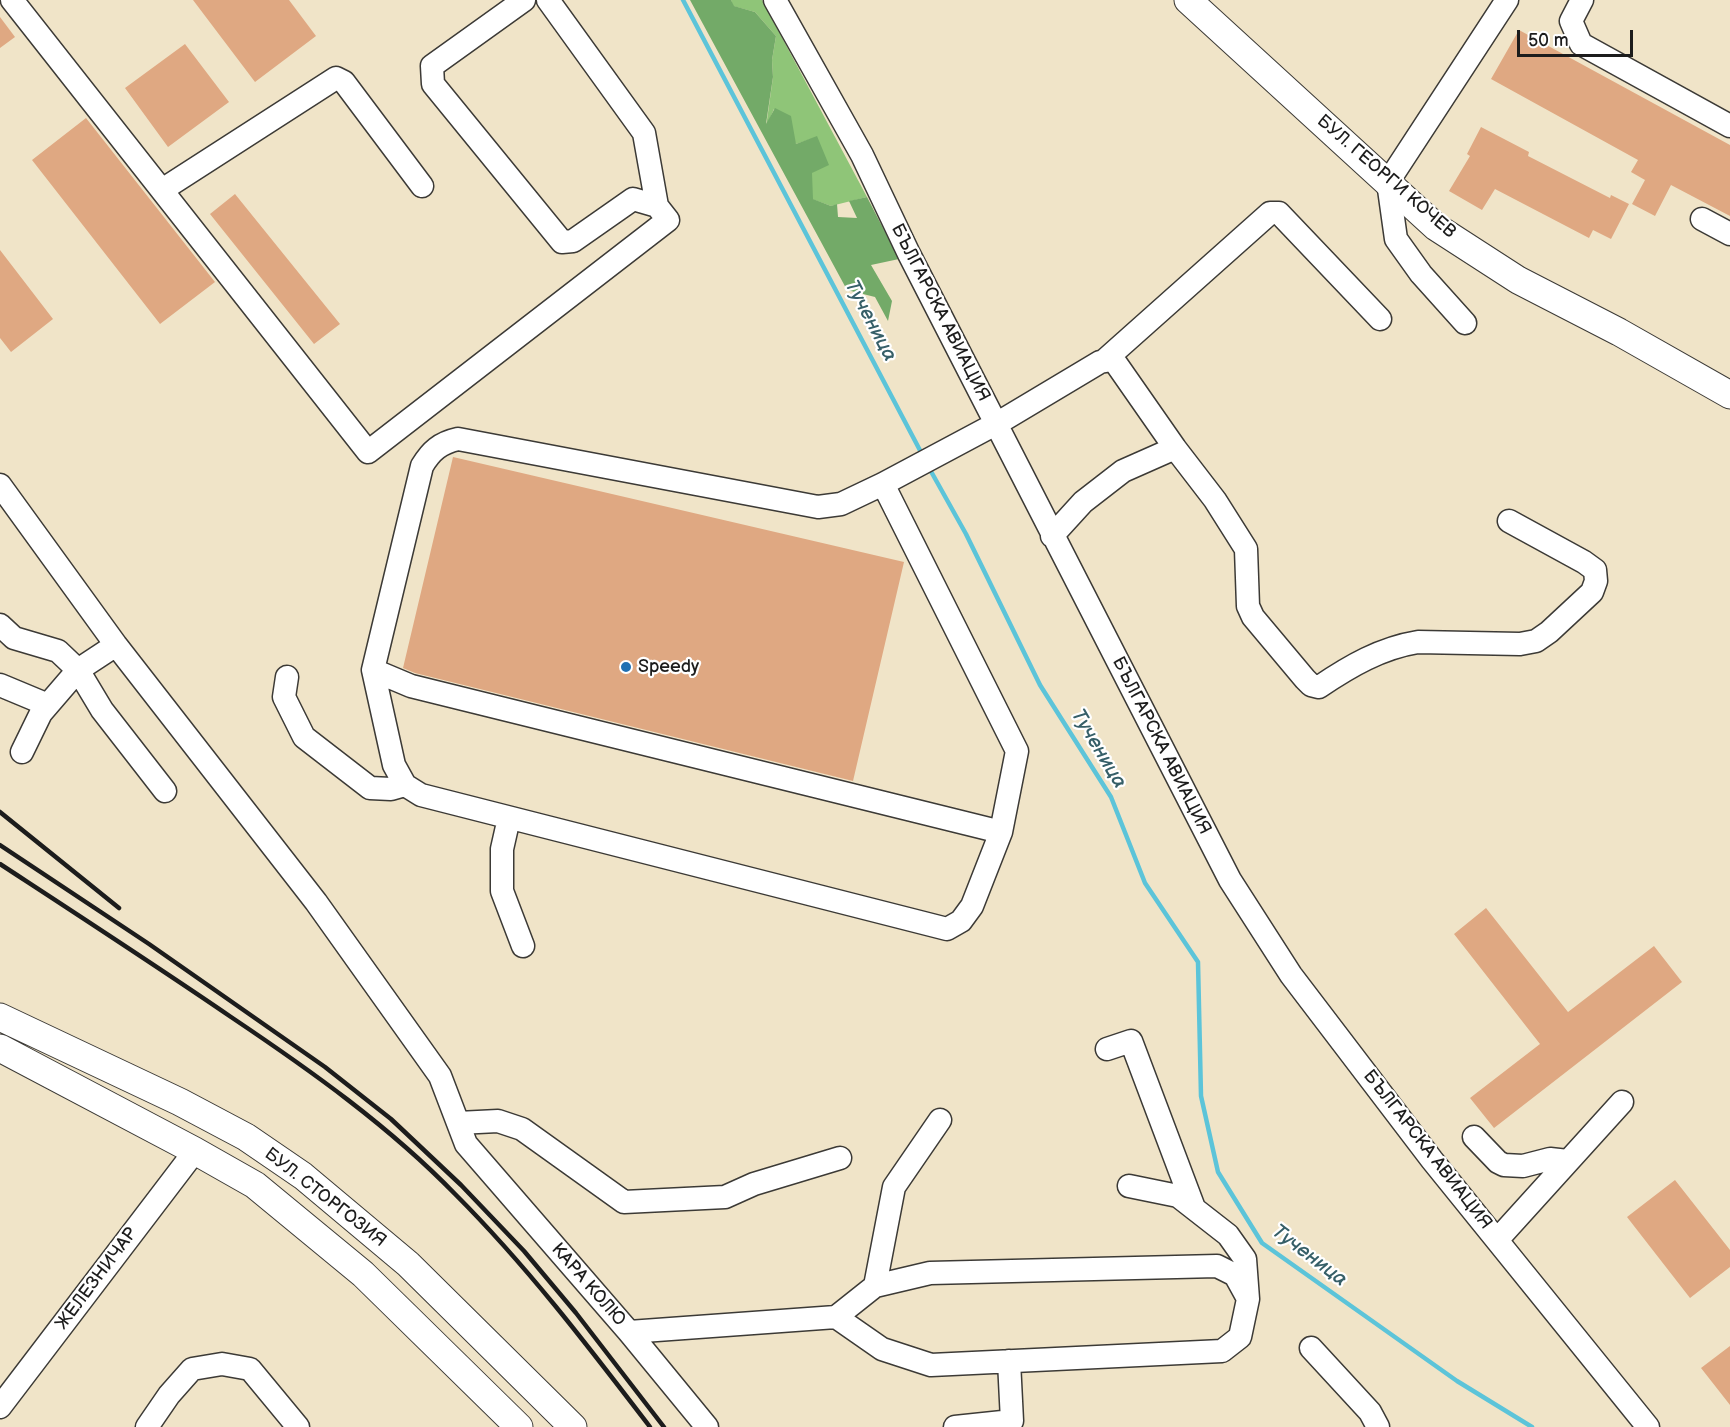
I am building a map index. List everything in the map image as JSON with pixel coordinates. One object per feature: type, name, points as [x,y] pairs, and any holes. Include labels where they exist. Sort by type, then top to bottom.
[{"type":"main road","name":"БУЛ. ГЕОРГИ КОЧЕВ","points":[[1196,2],[1436,227],[1518,280],[1618,332],[1730,395]]},
{"type":"main road","name":"БУЛ. СТОРГОЗИЯ","points":[[0,1017],[180,1102],[246,1137],[303,1176],[408,1264],[573,1427]]},
{"type":"main road","name":"БУЛ. СТОРГОЗИЯ","points":[[0,1048],[255,1185],[363,1274],[519,1427]]},
{"type":"street","points":[[12,0],[368,452],[668,220],[657,206],[644,133],[548,0]]},
{"type":"street","points":[[524,0],[432,66],[433,84],[562,242],[573,241],[633,199],[657,206]]},
{"type":"street","name":"БЪЛГАРСКА АВИАЦИЯ","points":[[775,0],[862,155],[909,254],[1052,536],[1230,880],[1291,975],[1432,1160],[1648,1427]]},
{"type":"street","points":[[1465,323],[1420,274],[1396,238],[1388,182],[1507,0]]},
{"type":"street","points":[[1582,0],[1571,21],[1581,44],[1730,126]]},
{"type":"street","points":[[162,190],[336,78],[344,82],[422,186]]},
{"type":"street","points":[[883,484],[1017,751],[1001,832],[972,906],[962,921],[947,928],[508,818],[421,795],[405,785],[394,765],[373,670],[422,466],[434,449],[445,441],[458,439],[818,507],[841,504],[909,470],[1105,360],[1270,213],[1274,212],[1279,213],[1380,319]]},
{"type":"street","points":[[1702,219],[1730,234]]},
{"type":"street","points":[[1105,360],[1115,362],[1175,448],[1215,500],[1246,549],[1248,606],[1253,617],[1311,685],[1319,687],[1354,663],[1402,645],[1418,642],[1520,644],[1536,641],[1549,632],[1592,592],[1596,581],[1595,570],[1509,521]]},
{"type":"street","points":[[1052,536],[1083,501],[1123,471],[1175,448]]},
{"type":"street","points":[[0,485],[116,645],[323,911],[440,1076],[462,1134],[498,1121],[522,1129],[624,1202],[725,1197],[754,1184],[840,1158]]},
{"type":"street","points":[[0,626],[14,638],[58,651],[78,670],[102,710],[165,791]]},
{"type":"street","points":[[22,752],[41,713],[78,670],[116,645]]},
{"type":"street","points":[[373,670],[411,686],[1001,832]]},
{"type":"street","points":[[287,677],[284,697],[304,737],[370,788],[391,789],[405,785]]},
{"type":"street","points":[[0,685],[48,705]]},
{"type":"street","points":[[508,818],[502,849],[502,891],[523,946]]},
{"type":"street","points":[[1107,1048],[1131,1041],[1194,1208]]},
{"type":"street","points":[[1497,1240],[1622,1102]]},
{"type":"street","points":[[875,1286],[894,1187],[940,1120]]},
{"type":"street","name":"КАРА КОЛЮ","points":[[462,1134],[707,1427]]},
{"type":"street","points":[[1474,1137],[1504,1166],[1523,1167],[1550,1159],[1568,1161]]},
{"type":"street","name":"ЖЕЛЕЗНИЧАР","points":[[0,1407],[195,1151]]},
{"type":"street","points":[[836,1317],[882,1349],[931,1365],[1222,1351],[1240,1337],[1248,1299],[1245,1259],[1228,1235],[1178,1196],[1129,1186]]},
{"type":"street","points":[[629,1332],[836,1317],[875,1286],[930,1273],[1217,1266],[1235,1275],[1248,1299]]},
{"type":"street","points":[[1311,1348],[1370,1412],[1378,1427]]},
{"type":"street","points":[[955,1427],[1012,1421],[1009,1361]]},
{"type":"street","points":[[147,1427],[169,1395],[192,1369],[222,1364],[250,1370],[298,1427]]},
{"type":"green space","points":[[690,0],[731,0],[734,6],[755,12],[776,36],[766,124],[775,108],[791,116],[796,144],[817,136],[829,165],[812,173],[813,199],[831,206],[837,204],[838,217],[857,218],[849,201],[867,197],[899,259],[871,265],[892,301],[888,321],[875,297],[847,290]]},
{"type":"green space","points":[[731,0],[762,0],[867,197],[831,206],[812,199],[812,173],[817,137],[796,144],[774,109],[766,127],[776,36],[755,12],[733,6]]},
{"type":"building","points":[[193,0],[289,0],[316,36],[255,82]]},
{"type":"building","points":[[0,17],[15,37],[0,48]]},
{"type":"building","points":[[1519,30],[1730,145],[1730,216],[1671,185],[1655,216],[1632,204],[1645,180],[1631,172],[1638,160],[1491,79]]},
{"type":"building","points":[[185,44],[229,102],[168,147],[125,88]]},
{"type":"building","points":[[86,118],[215,282],[160,324],[32,160]]},
{"type":"building","points":[[1481,127],[1529,152],[1528,156],[1610,198],[1611,195],[1629,204],[1611,239],[1593,230],[1589,238],[1495,189],[1482,210],[1449,191],[1470,156],[1467,154]]},
{"type":"building","points":[[235,194],[340,324],[314,344],[210,214]]},
{"type":"building","points":[[0,250],[53,319],[11,352],[0,338]]},
{"type":"building","points":[[453,457],[904,562],[853,781],[415,673],[403,668]]},
{"type":"building","points":[[1486,908],[1568,1012],[1654,946],[1682,982],[1494,1128],[1470,1098],[1540,1044],[1454,934]]},
{"type":"building","points":[[1675,1180],[1730,1250],[1730,1267],[1690,1298],[1627,1217]]},
{"type":"building","points":[[1730,1346],[1730,1405],[1701,1368]]},
{"type":"waterway","name":"Тученица","points":[[683,0],[923,456]]},
{"type":"waterway","name":"Тученица","points":[[928,466],[966,534],[1040,685],[1111,797],[1145,883],[1198,962],[1201,1096],[1218,1172],[1262,1243],[1457,1381],[1532,1427]]},
{"type":"railway","points":[[0,812],[119,908]]},
{"type":"railway","points":[[0,845],[149,944],[325,1067],[391,1119],[461,1185],[524,1251],[576,1313],[664,1427]]},
{"type":"railway","points":[[0,864],[290,1057],[403,1145],[430,1169],[507,1249],[650,1427]]},
{"type":"place","name":"Speedy","points":[[626,667]]}]
